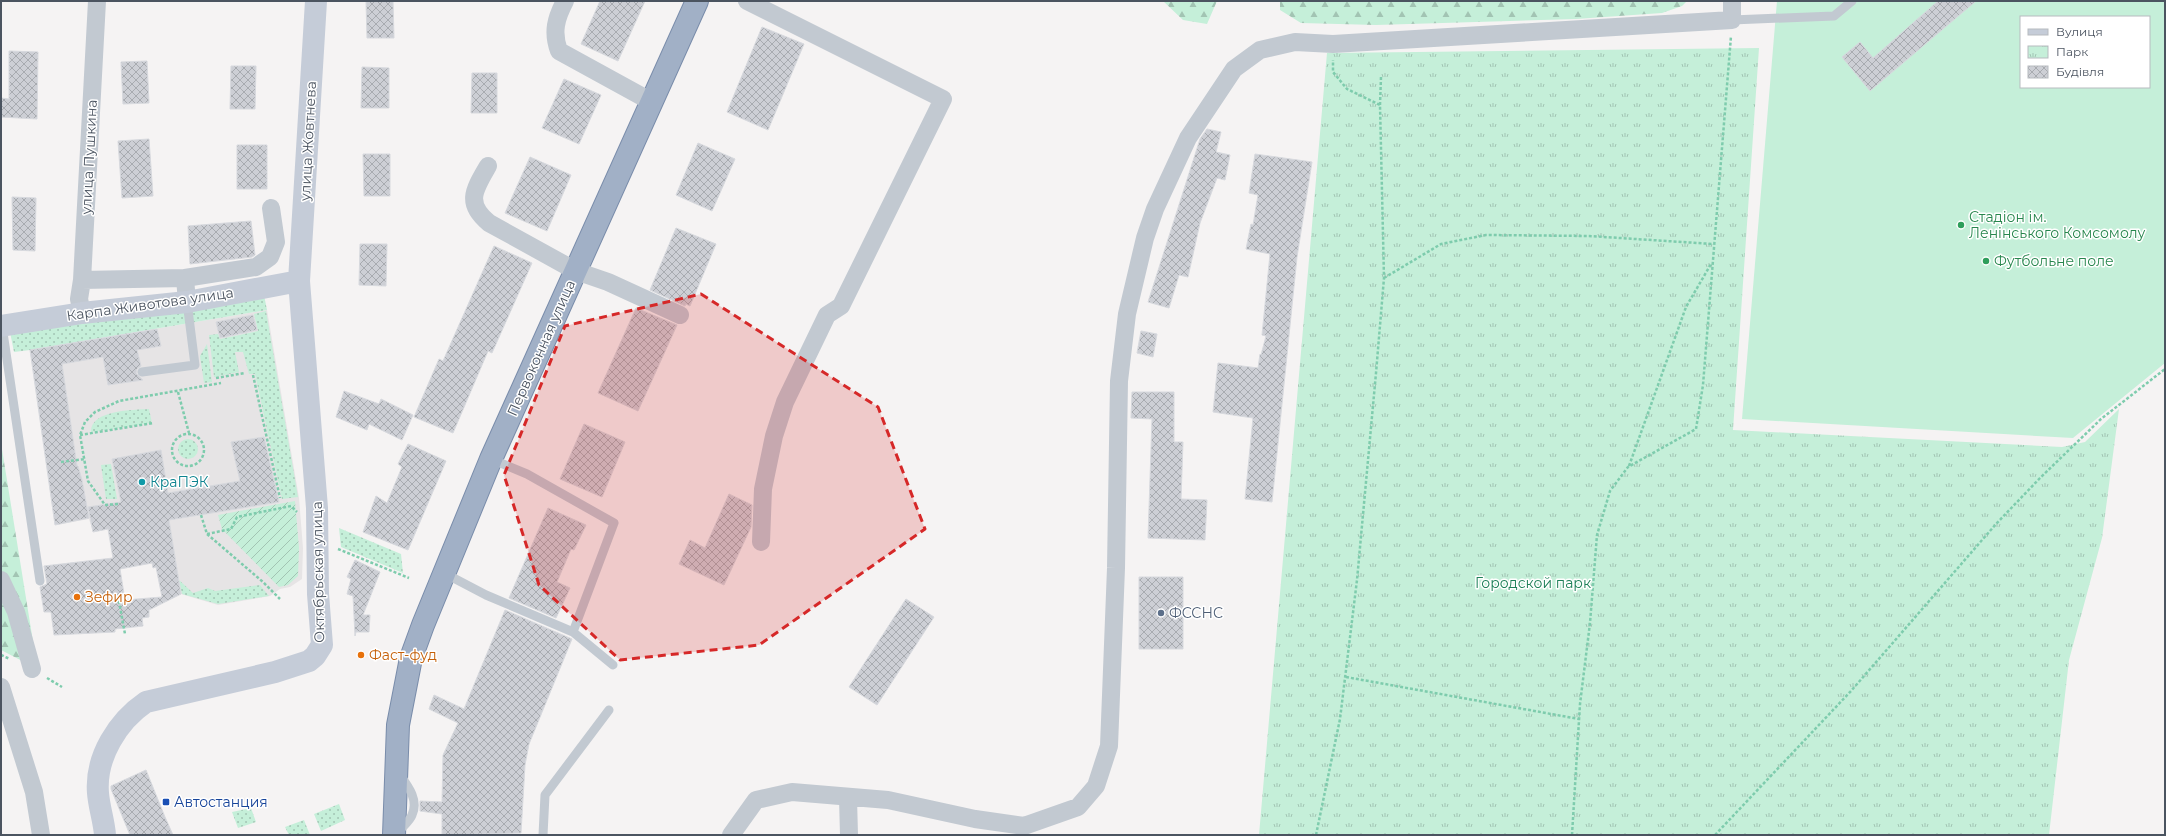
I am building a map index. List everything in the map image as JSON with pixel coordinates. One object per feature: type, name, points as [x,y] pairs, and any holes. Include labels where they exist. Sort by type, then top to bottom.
[{"type":"highway","name":"Первоконная улица","points":[[395,835],[395,768],[402,701],[411,658],[491,459],[697,1]]},
{"type":"main road","name":"улица Жовтнева","points":[[299,281],[316,1]]},
{"type":"main road","name":"Карпа Животова улица","points":[[2,326],[82,313],[187,302],[299,281]]},
{"type":"main road","name":"Октябрьская улица","points":[[105,835],[98,792],[100,769],[107,748],[115,733],[131,712],[146,702],[275,672],[309,661],[319,651],[322,645],[318,594],[317,518],[299,281]]},
{"type":"street","name":"улица Пушкина","points":[[82,313],[79,299],[82,280],[98,1]]},
{"type":"street","points":[[565,1],[558,14],[554,38],[559,50],[652,102]]},
{"type":"street","points":[[747,1],[943,99],[841,306],[827,315],[785,402],[774,436],[763,489],[761,542]]},
{"type":"street","points":[[731,835],[756,800],[792,792],[848,798],[888,800],[975,819],[1024,826],[1078,807],[1096,786],[1109,746],[1116,576],[1119,381],[1127,314],[1145,238],[1155,209],[1188,138],[1234,69],[1260,50],[1295,42],[1333,44],[1732,20],[1732,1]]},
{"type":"street","points":[[488,166],[476,187],[473,201],[479,214],[489,223],[576,271],[608,282],[680,315]]},
{"type":"street","points":[[82,280],[185,278],[256,267],[270,257],[276,242],[271,208]]},
{"type":"street","points":[[185,278],[187,302]]},
{"type":"street","points":[[1,580],[16,612],[32,669]]},
{"type":"street","points":[[1,687],[4,704],[34,792],[41,835]]},
{"type":"street","points":[[848,798],[849,835]]},
{"type":"lane","points":[[1732,20],[1834,16],[1852,1]]},
{"type":"lane","points":[[142,372],[196,365],[187,302]]},
{"type":"lane","points":[[2,326],[40,581]]},
{"type":"lane","points":[[491,459],[527,474],[614,523],[573,632]]},
{"type":"lane","points":[[444,573],[486,595],[573,632],[613,665]]},
{"type":"lane","points":[[543,835],[545,795],[609,710]]},
{"type":"path","points":[[1628,467],[1696,429],[1703,385],[1711,264],[1732,20]]},
{"type":"path","points":[[1333,44],[1333,72],[1347,89],[1380,105]]},
{"type":"path","points":[[1316,835],[1340,719],[1346,677],[1357,580],[1384,278],[1380,105],[1381,76]]},
{"type":"path","points":[[1384,278],[1441,244],[1486,235],[1589,236],[1713,244]]},
{"type":"path","points":[[1572,835],[1579,719],[1590,623],[1597,535],[1610,491],[1628,467],[1686,307],[1711,264]]},
{"type":"path","points":[[1715,835],[1856,685],[1996,524],[2040,478],[2101,419],[2165,369]]},
{"type":"path","points":[[216,378],[245,373]]},
{"type":"path","points":[[253,375],[280,498]]},
{"type":"path","points":[[118,504],[105,505],[88,481],[80,435],[85,422],[95,412],[108,404],[221,383]]},
{"type":"path","points":[[178,392],[189,433]]},
{"type":"path","points":[[80,435],[153,423]]},
{"type":"path","points":[[189,433],[197,435],[203,441],[205,450],[203,458],[197,464],[189,466],[181,465],[175,460],[172,453],[172,446],[175,439],[181,434],[189,433]]},
{"type":"path","points":[[62,462],[84,458]]},
{"type":"path","points":[[207,534],[231,529],[237,517],[291,506],[300,516],[317,518]]},
{"type":"path","points":[[201,515],[207,534],[280,598]]},
{"type":"path","points":[[338,549],[409,578]]},
{"type":"path","points":[[118,596],[124,634]]},
{"type":"path","points":[[1346,677],[1579,719]]},
{"type":"highlighted area","points":[[701,294],[878,407],[925,529],[759,645],[620,660],[539,585],[504,475],[565,326]]},
{"type":"shaded area","points":[[267,310],[299,498],[303,548],[302,579],[290,587],[280,589],[270,596],[218,605],[181,594],[172,541],[109,529],[93,532],[89,519],[55,525],[30,350]]},
{"type":"green space","points":[[1163,1],[1217,1],[1207,24],[1183,20]]},
{"type":"green space","points":[[1280,1],[1687,1],[1682,6],[1662,13],[1576,19],[1376,25],[1301,23],[1280,10]]},
{"type":"green space","name":"Стадіон ім. Ленінського Комсомолу","points":[[1777,1],[2165,1],[2165,363],[2073,438],[1742,419]]},
{"type":"green space","name":"Городской парк","points":[[1759,48],[1733,430],[2062,447],[2085,442],[2119,409],[2102,538],[2069,660],[2049,835],[1259,835],[1327,53]]},
{"type":"green space","points":[[264,295],[267,310],[30,350],[14,352],[10,332]]},
{"type":"green space","points":[[266,311],[298,497],[282,499],[255,374],[249,374],[243,352],[235,352],[239,372],[214,377],[209,335],[218,334],[220,339],[258,331],[254,314]]},
{"type":"green space","points":[[207,344],[212,382],[204,383],[200,356]]},
{"type":"green space","points":[[149,409],[152,423],[91,432],[97,419],[105,415],[123,411]]},
{"type":"green space","points":[[188,439],[195,442],[198,449],[195,456],[188,459],[181,456],[178,449],[181,442]]},
{"type":"green space","points":[[1,443],[36,660],[1,570]]},
{"type":"green space","points":[[111,464],[117,499],[106,499],[101,465]]},
{"type":"green space","points":[[295,501],[299,548],[298,576],[288,585],[279,587],[222,529],[218,515]]},
{"type":"green space","points":[[339,528],[401,554],[403,573],[341,547]]},
{"type":"green space","points":[[179,580],[193,593],[208,588],[215,591],[260,585],[269,596],[218,604],[182,594]]},
{"type":"green space","points":[[1,589],[28,664],[1,650]]},
{"type":"green space","points":[[339,804],[345,820],[321,831],[314,814]]},
{"type":"green space","points":[[251,808],[256,822],[238,828],[232,812]]},
{"type":"green space","points":[[304,820],[310,835],[289,835],[285,827]]},
{"type":"building","points":[[366,1],[393,1],[394,38],[367,38]]},
{"type":"building","points":[[600,1],[645,1],[618,61],[581,44]]},
{"type":"building","points":[[1938,1],[1976,1],[1870,91],[1842,57],[1860,42],[1873,58]]},
{"type":"building","points":[[762,27],[804,44],[768,130],[727,112]]},
{"type":"building","points":[[9,51],[38,52],[37,119],[1,117],[1,98],[9,99]]},
{"type":"building","points":[[147,61],[149,103],[123,104],[121,62]]},
{"type":"building","points":[[231,66],[256,66],[255,109],[230,109]]},
{"type":"building","points":[[362,67],[389,68],[389,108],[361,108]]},
{"type":"building","points":[[472,73],[497,73],[497,113],[471,113]]},
{"type":"building","points":[[564,79],[601,95],[579,144],[542,128]]},
{"type":"building","points":[[1207,129],[1221,132],[1216,152],[1230,155],[1225,180],[1217,178],[1200,223],[1188,277],[1179,275],[1169,308],[1148,302],[1200,139]]},
{"type":"building","points":[[149,139],[153,196],[122,198],[118,141]]},
{"type":"building","points":[[698,143],[735,159],[712,211],[676,195]]},
{"type":"building","points":[[237,145],[267,145],[267,189],[237,189]]},
{"type":"building","points":[[363,154],[390,154],[390,196],[364,196]]},
{"type":"building","points":[[1255,154],[1312,162],[1297,257],[1272,502],[1245,499],[1253,418],[1213,412],[1218,363],[1258,368],[1260,354],[1261,355],[1266,336],[1262,335],[1270,254],[1246,249],[1251,224],[1253,225],[1258,195],[1249,193]]},
{"type":"building","points":[[530,157],[571,175],[547,231],[505,213]]},
{"type":"building","points":[[12,197],[36,198],[35,251],[13,250]]},
{"type":"building","points":[[251,221],[255,255],[252,257],[190,264],[188,226]]},
{"type":"building","points":[[676,228],[716,244],[690,306],[686,304],[685,306],[650,290]]},
{"type":"building","points":[[360,244],[387,244],[386,286],[359,285]]},
{"type":"building","points":[[494,246],[532,263],[492,353],[488,351],[453,433],[414,417],[439,359],[443,361]]},
{"type":"building","points":[[636,308],[677,325],[638,411],[598,393]]},
{"type":"building","points":[[253,315],[257,330],[220,338],[216,322]]},
{"type":"building","points":[[157,329],[161,346],[137,350],[141,366],[137,369],[136,373],[143,380],[108,385],[103,357],[62,364],[77,466],[82,480],[89,518],[55,525],[30,350]]},
{"type":"building","points":[[1141,331],[1157,334],[1153,357],[1137,353]]},
{"type":"building","points":[[344,391],[379,404],[381,399],[413,415],[402,440],[369,424],[367,430],[336,417]]},
{"type":"building","points":[[1132,392],[1174,392],[1174,442],[1183,442],[1181,499],[1207,500],[1205,540],[1148,538],[1152,419],[1131,418]]},
{"type":"building","points":[[584,424],[625,442],[602,497],[560,479]]},
{"type":"building","points":[[264,437],[279,502],[169,520],[181,594],[149,610],[149,617],[142,618],[143,626],[115,629],[115,632],[54,635],[51,612],[44,612],[40,587],[47,584],[44,566],[113,558],[108,529],[93,532],[88,507],[121,502],[112,459],[161,450],[168,493],[240,481],[231,442]],"holes":[[[152,563],[153,568],[156,567],[162,597],[125,600],[120,569]]]},
{"type":"building","points":[[408,444],[446,461],[408,550],[363,532],[376,496],[387,503],[402,467],[398,464]]},
{"type":"building","points":[[729,494],[752,505],[751,527],[724,585],[679,564],[690,540],[705,548]]},
{"type":"building","points":[[548,508],[586,525],[574,550],[571,549],[557,582],[570,588],[556,618],[509,598]]},
{"type":"building","points":[[355,560],[380,572],[363,615],[370,615],[369,632],[356,632],[355,636],[353,596],[347,594],[351,579],[347,577]]},
{"type":"building","name":"ФССНС","points":[[1139,577],[1183,577],[1183,649],[1139,649]]},
{"type":"building","points":[[906,599],[934,617],[877,705],[849,687]]},
{"type":"building","points":[[505,610],[572,639],[529,744],[525,765],[521,833],[442,835],[442,814],[420,811],[420,801],[442,802],[443,755],[458,723],[429,709],[434,695],[464,709]]},
{"type":"building","points":[[146,770],[173,835],[130,835],[111,786]]},
{"type":"place","name":"Стадіон ім. Ленінського Комсомолу","points":[[1961,225]]},
{"type":"place","name":"Футбольне поле","points":[[1986,261]]},
{"type":"place","name":"КраПЭК","points":[[142,482]]},
{"type":"place","name":"Зефир","points":[[77,597]]},
{"type":"place","name":"ФССНС","points":[[1161,613]]},
{"type":"place","name":"Фаст-фуд","points":[[361,655]]},
{"type":"place","name":"Автостанция","points":[[166,802]]}]
